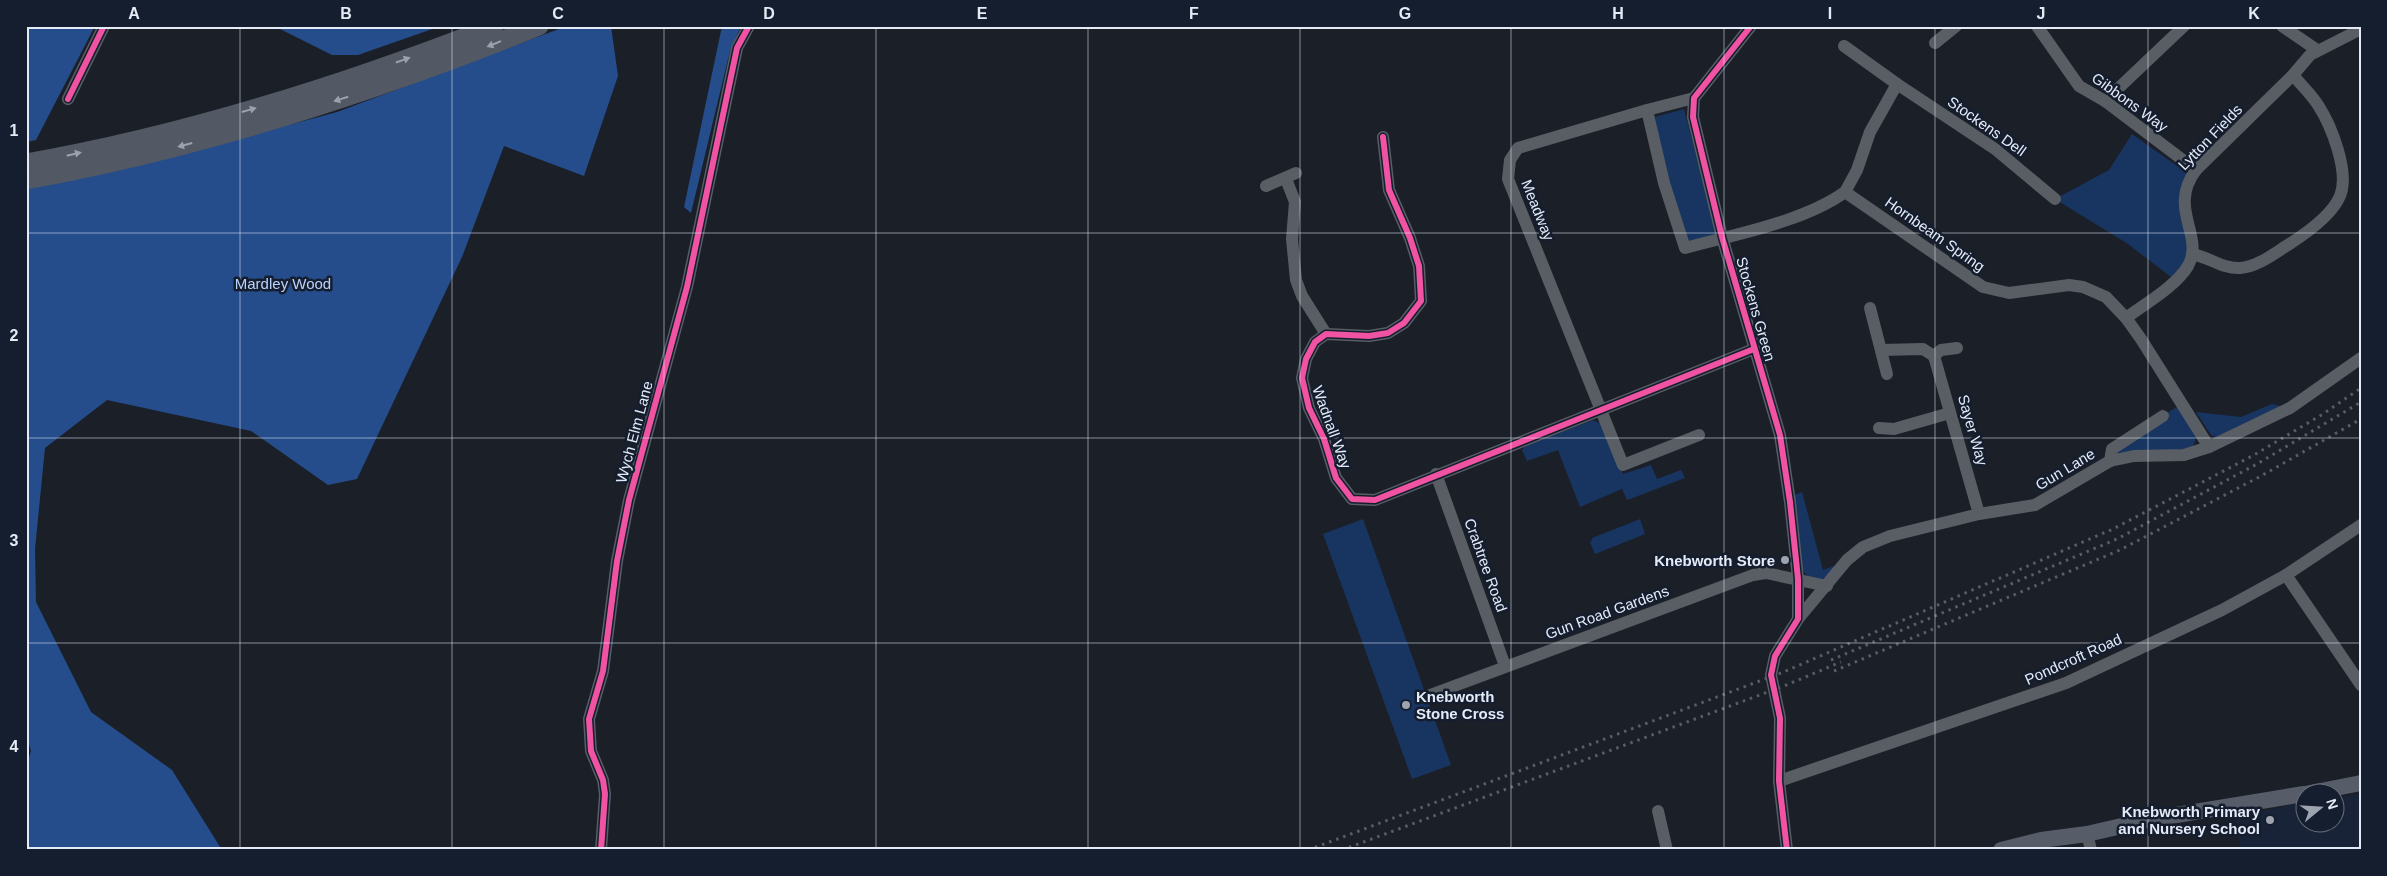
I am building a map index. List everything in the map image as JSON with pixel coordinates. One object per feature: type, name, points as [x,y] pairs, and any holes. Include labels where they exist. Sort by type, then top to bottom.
[{"type":"highway","points":[[26,163],[153,136],[252,109],[376,70],[494,26]]},
{"type":"highway","points":[[26,180],[157,152],[256,126],[387,84],[539,26]]},
{"type":"main road","points":[[2344,786],[2361,783]]},
{"type":"main road","points":[[2001,850],[2041,840],[2089,842],[2152,820],[2294,796]]},
{"type":"street","points":[[68,99],[104,26]]},
{"type":"street","name":"Wych Elm Lane","points":[[601,850],[605,794],[603,780],[591,751],[589,719],[603,671],[617,560],[629,500],[687,287],[737,48],[749,26]]},
{"type":"street","points":[[1694,98],[1752,26]]},
{"type":"street","points":[[1935,43],[1956,26]]},
{"type":"street","name":"Gibbons Way","points":[[2037,26],[2079,86],[2105,101],[2196,170]]},
{"type":"street","points":[[2282,26],[2317,50]]},
{"type":"street","points":[[2105,101],[2175,29]]},
{"type":"street","name":"Lytton Fields","points":[[2192,254],[2192,241],[2183,203],[2187,186],[2196,170],[2293,76],[2310,55],[2361,29]]},
{"type":"street","name":"Stockens Dell","points":[[1844,46],[1897,84],[1995,149],[2055,199]]},
{"type":"street","points":[[2126,318],[2175,280],[2187,267],[2192,254],[2227,268],[2249,266],[2303,235],[2330,211],[2340,197],[2342,184],[2341,168],[2331,130],[2318,106],[2293,76]]},
{"type":"street","points":[[1647,110],[1664,182],[1685,248],[1818,208],[1845,192],[1857,170],[1870,132],[1897,84]]},
{"type":"street","name":"Meadway","points":[[1694,98],[1518,148],[1510,160],[1508,179],[1623,465],[1698,435]]},
{"type":"street","name":"Stockens Green","points":[[1694,98],[1693,116],[1722,238],[1780,435],[1790,502],[1798,579],[1798,619]]},
{"type":"street","points":[[1266,186],[1291,176],[1295,202],[1292,240],[1296,280],[1302,296],[1326,334],[1369,336],[1388,333],[1404,323],[1421,300],[1419,266],[1410,238],[1389,190],[1383,137]]},
{"type":"street","name":"Hornbeam Spring","points":[[1845,192],[1983,287],[2010,293],[2056,286],[2083,287],[2106,297],[2126,318],[2209,447]]},
{"type":"street","points":[[1870,308],[1887,374]]},
{"type":"street","name":"Wadnall Way","points":[[1326,334],[1314,342],[1306,359],[1302,378],[1304,392],[1324,439],[1336,478],[1352,499],[1375,500],[1436,474],[1754,349]]},
{"type":"street","points":[[1881,350],[1923,349],[1934,356],[1941,350],[1957,348]]},
{"type":"street","name":"Sayer Way","points":[[1934,356],[1979,514]]},
{"type":"street","name":"Gun Lane","points":[[1787,850],[1779,781],[1781,729],[1771,671],[1775,656],[1798,619],[1856,551],[1873,542],[1924,526],[1979,514],[2035,506],[2110,461],[2134,456],[2184,455],[2209,447],[2290,408],[2361,358]]},
{"type":"street","points":[[1879,428],[1894,429],[1950,413]]},
{"type":"street","points":[[2110,461],[2112,448],[2163,416]]},
{"type":"street","name":"Crabtree Road","points":[[1436,474],[1505,666]]},
{"type":"street","name":"Pondcroft Road","points":[[1779,781],[2066,683],[2222,610],[2286,575],[2361,525]]},
{"type":"street","name":"Gun Road Gardens","points":[[1430,695],[1505,666],[1584,640],[1753,575],[1766,573],[1827,586]]},
{"type":"street","points":[[2286,575],[2361,685]]},
{"type":"street","points":[[1658,811],[1667,850]]},
{"type":"shaded area","points":[[1684,109],[1717,235],[1689,242],[1667,178],[1655,117]]},
{"type":"shaded area","points":[[2132,134],[2187,173],[2188,243],[2185,262],[2171,277],[2128,244],[2055,199],[2109,170]]},
{"type":"shaded area","points":[[2272,404],[2285,407],[2216,437],[2211,435],[2196,412],[2241,417]]},
{"type":"shaded area","points":[[2177,407],[2194,432],[2195,443],[2192,448],[2115,456],[2115,451],[2169,419],[2167,413]]},
{"type":"shaded area","points":[[1593,420],[1604,425],[1623,474],[1651,465],[1657,479],[1681,470],[1685,478],[1627,500],[1622,489],[1580,507],[1558,450],[1527,461],[1522,450],[1525,446]]},
{"type":"shaded area","points":[[1802,492],[1823,570],[1837,565],[1823,580],[1807,576],[1802,569],[1794,495]]},
{"type":"shaded area","points":[[1363,519],[1451,765],[1412,779],[1323,534]]},
{"type":"shaded area","points":[[1640,519],[1645,534],[1595,554],[1590,542],[1592,538]]},
{"type":"shaded area","name":"Knebworth Primary and Nursery School","points":[[2361,793],[2361,850],[2240,850],[2236,817],[2294,804],[2294,834],[2344,834],[2344,796]]},
{"type":"green space","points":[[26,26],[95,26],[36,140],[26,142]]},
{"type":"green space","points":[[274,26],[441,26],[358,55],[332,55]]},
{"type":"green space","name":"Mardley Wood","points":[[567,26],[611,26],[618,76],[584,176],[504,146],[462,257],[357,479],[328,485],[251,431],[107,400],[45,448],[35,549],[36,602],[91,712],[172,770],[222,850],[26,850],[26,767],[31,751],[26,735],[26,188],[129,168],[337,112]]},
{"type":"green space","points":[[722,26],[741,26],[730,51],[691,213],[684,207]]},
{"type":"railway","points":[[1308,850],[1781,673],[2113,529],[2254,455],[2323,414],[2361,388]]},
{"type":"railway","points":[[1831,660],[2117,539],[2257,464],[2361,402]]},
{"type":"railway","points":[[1834,671],[2120,550],[2261,476],[2361,419]]},
{"type":"railway","points":[[1342,850],[1784,686],[1841,662]]},
{"type":"cycle path","points":[[68,99],[104,26]]},
{"type":"cycle path","points":[[601,850],[605,794],[603,780],[591,751],[589,719],[603,671],[617,561],[629,500],[687,287],[737,48],[749,26]]},
{"type":"cycle path","points":[[1751,26],[1694,98],[1693,117],[1722,237],[1780,435],[1790,502],[1798,579],[1798,619],[1775,656],[1771,675],[1780,718],[1779,781],[1787,850]]},
{"type":"cycle path","points":[[1383,137],[1389,190],[1410,238],[1419,266],[1421,301],[1404,323],[1388,333],[1369,336],[1326,334],[1315,342],[1306,359],[1302,378],[1309,408],[1324,439],[1336,478],[1352,499],[1375,500],[1754,349]]},
{"type":"place","name":"Knebworth Store","points":[[1785,560]]},
{"type":"place","name":"Knebworth Stone Cross","points":[[1406,705]]},
{"type":"place","name":"Knebworth Primary and Nursery School","points":[[2270,820]]}]
